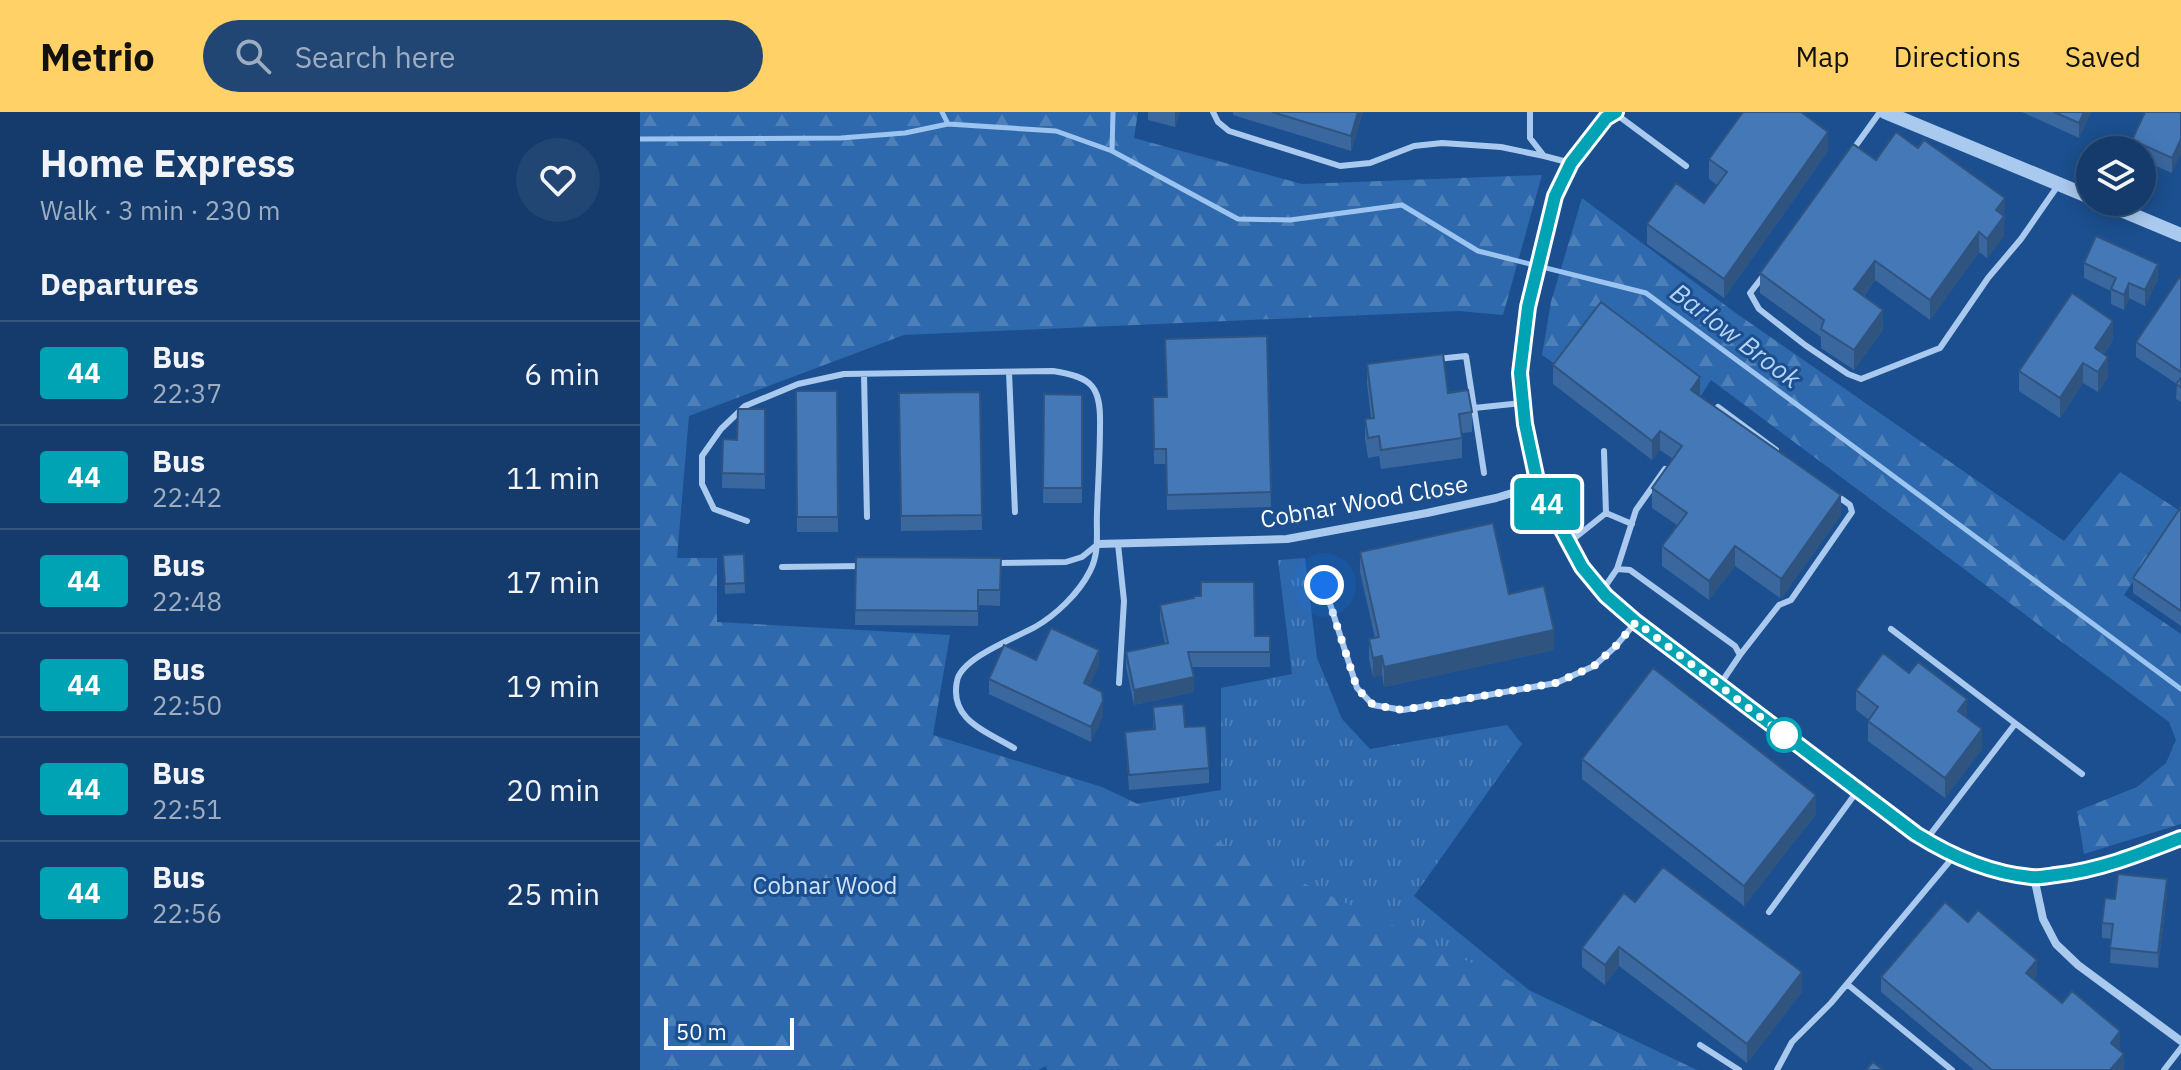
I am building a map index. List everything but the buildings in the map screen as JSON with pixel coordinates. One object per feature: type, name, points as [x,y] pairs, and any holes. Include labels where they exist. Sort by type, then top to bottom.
[{"type":"street","points":[[1614,112],[1571,163],[1555,196],[1528,307],[1520,373],[1525,424],[1538,485],[1582,567],[1602,591],[1636,622],[1858,790],[1926,840],[1954,856],[1999,871],[2034,877],[2072,873],[2124,860],[2181,838]]},
{"type":"street","points":[[1882,112],[2076,191]]},
{"type":"street","points":[[2136,216],[2181,235]]},
{"type":"street","name":"Cobnar Wood Close","points":[[1098,544],[1287,539],[1427,513],[1538,485]]},
{"type":"street","points":[[2034,877],[2043,919],[2056,944],[2078,965],[2181,1041]]},
{"type":"lane","points":[[1213,112],[1218,122],[1229,131],[1340,166],[1370,163],[1414,146],[1442,143],[1501,147],[1571,163]]},
{"type":"lane","points":[[1530,112],[1530,138],[1544,156]]},
{"type":"lane","points":[[1614,112],[1686,166]]},
{"type":"lane","points":[[1845,161],[1882,112]]},
{"type":"lane","points":[[1767,270],[1750,293],[1759,309],[1815,352],[1861,379],[1940,348],[2059,184]]},
{"type":"lane","points":[[1423,361],[1466,356],[1484,473]]},
{"type":"lane","points":[[747,521],[714,509],[702,484],[702,456],[721,429],[745,406],[798,384],[844,374],[1053,371],[1074,374],[1092,386],[1100,399],[1098,544],[1090,571],[1072,597],[1037,626],[984,652],[958,676],[955,696],[964,717],[1014,748]]},
{"type":"lane","points":[[1009,372],[1015,512]]},
{"type":"lane","points":[[864,374],[867,517]]},
{"type":"lane","points":[[1474,408],[1523,403]]},
{"type":"lane","points":[[1718,407],[1778,452]]},
{"type":"lane","points":[[1604,451],[1606,513]]},
{"type":"lane","points":[[1602,591],[1617,569],[1636,510],[1665,469]]},
{"type":"lane","points":[[1719,686],[1779,605],[1791,600],[1852,512],[1850,505],[1826,487]]},
{"type":"lane","points":[[1606,513],[1632,524]]},
{"type":"lane","points":[[1568,543],[1606,513]]},
{"type":"lane","points":[[988,563],[1066,562],[1082,557],[1098,544]]},
{"type":"lane","points":[[1118,544],[1124,601],[1119,683]]},
{"type":"lane","points":[[782,567],[877,565]]},
{"type":"lane","points":[[1617,569],[1630,570],[1735,646],[1740,655]]},
{"type":"lane","points":[[1324,585],[1357,688],[1373,705],[1403,710],[1556,683],[1594,666],[1636,622]]},
{"type":"lane","points":[[1891,629],[2082,774]]},
{"type":"lane","points":[[1926,840],[2015,724]]},
{"type":"lane","points":[[1769,912],[1858,790]]},
{"type":"lane","points":[[1777,1070],[1792,1042],[1847,984],[1954,856]]},
{"type":"lane","points":[[1847,984],[1952,1070]]},
{"type":"lane","points":[[1700,1045],[1739,1070]]},
{"type":"lane","points":[[2164,1070],[2181,1048]]},
{"type":"green space","name":"Cobnar Wood","points":[[640,112],[1138,112],[1134,138],[1302,184],[1542,175],[1503,315],[1459,311],[904,335],[689,416],[677,558],[717,558],[717,622],[950,635],[933,735],[1102,787],[1697,1070],[1047,1070],[1046,1066],[1038,1070],[640,1070]]},
{"type":"green space","points":[[1582,198],[1733,311],[2064,541],[2120,472],[2180,511],[2124,595],[2181,634],[2181,824],[2084,854],[2077,811],[2137,787],[2166,763],[2176,740],[2169,722],[1711,380],[1700,397],[1564,370],[1542,355],[1551,302]]},
{"type":"green space","points":[[1305,558],[1317,658],[1342,719],[1370,749],[1507,725],[1522,744],[1414,896],[1530,991],[1135,804],[1221,790],[1221,688],[1292,674],[1278,560]]},
{"type":"waterway","points":[[942,112],[948,124]]},
{"type":"waterway","points":[[1112,151],[1113,112]]},
{"type":"waterway","name":"Barlow Brook","points":[[640,139],[841,138],[905,133],[948,124],[1056,131],[1112,151],[1238,219],[1290,220],[1402,205],[1478,251],[1646,293],[2181,689]]},
{"type":"bus line","name":"44","points":[[1616,112],[1606,118],[1571,163],[1555,196],[1528,307],[1520,373],[1525,424],[1538,485],[1582,567],[1606,596],[1636,622],[1916,834],[1954,856],[1999,871],[2034,877],[2072,873],[2124,860],[2181,838]]},
{"type":"route","points":[[1324,585],[1357,688],[1373,705],[1403,710],[1556,683],[1594,666],[1636,622],[1784,735]]}]
